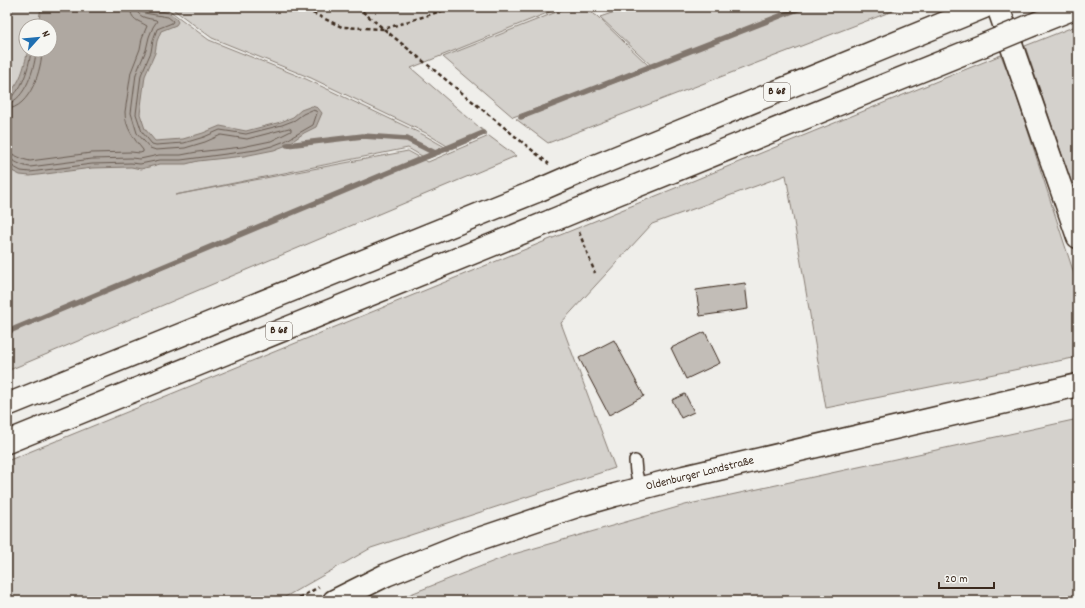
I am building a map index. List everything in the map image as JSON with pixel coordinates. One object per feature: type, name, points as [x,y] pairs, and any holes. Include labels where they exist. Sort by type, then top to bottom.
[{"type":"main road","points":[[998,7],[1078,237]]},
{"type":"main road","name":"B 68","points":[[7,442],[1077,7]]},
{"type":"main road","name":"B 68","points":[[7,405],[537,191],[977,10]]},
{"type":"main road","name":"Oldenburger Landstraße","points":[[334,601],[386,575],[461,545],[580,505],[684,477],[1078,385]]},
{"type":"lane","points":[[635,461],[640,488]]},
{"type":"path","points":[[300,7],[342,27],[384,29],[454,7]]},
{"type":"path","points":[[357,7],[554,168]]},
{"type":"path","points":[[579,231],[595,273]]},
{"type":"shaded area","points":[[7,7],[165,7],[209,40],[306,79],[424,135],[450,150],[427,159],[408,148],[175,195],[408,151],[428,162],[489,136],[516,156],[7,371]]},
{"type":"shaded area","points":[[170,7],[562,7],[411,68],[487,134],[452,149],[426,133],[311,78],[212,38]]},
{"type":"shaded area","points":[[569,7],[582,7],[597,16],[650,67],[513,117],[443,57]]},
{"type":"shaded area","points":[[629,7],[903,7],[548,143],[516,119],[654,68],[600,17]]},
{"type":"shaded area","points":[[1078,25],[1078,202],[1025,46]]},
{"type":"shaded area","points":[[1001,55],[1015,91],[1078,286],[1078,357],[826,408],[786,175],[652,224],[561,323],[615,468],[371,548],[278,601],[7,601],[7,461]]},
{"type":"shaded area","points":[[1078,419],[1078,601],[393,601],[507,556],[685,505]]},
{"type":"water","points":[[41,7],[143,7],[146,9],[169,13],[176,18],[178,22],[176,25],[161,31],[157,41],[155,53],[145,76],[140,114],[145,129],[155,141],[183,139],[220,126],[246,131],[281,122],[293,117],[301,110],[312,106],[318,108],[322,113],[316,127],[304,133],[287,145],[274,150],[244,156],[198,161],[186,164],[160,164],[141,169],[131,167],[92,168],[30,176],[20,175],[7,167],[7,96],[19,80],[26,58],[58,58],[58,18],[39,18]]},
{"type":"building","points":[[745,283],[748,309],[700,316],[696,290]]},
{"type":"building","points":[[705,332],[720,363],[686,379],[671,348]]},
{"type":"building","points":[[614,340],[644,396],[609,415],[579,358]]},
{"type":"building","points":[[685,394],[694,412],[681,418],[672,400]]},
{"type":"waterway","points":[[521,117],[803,7]]},
{"type":"waterway","points":[[7,332],[483,133]]},
{"type":"waterway","points":[[287,145],[363,136],[407,139],[435,153]]}]
